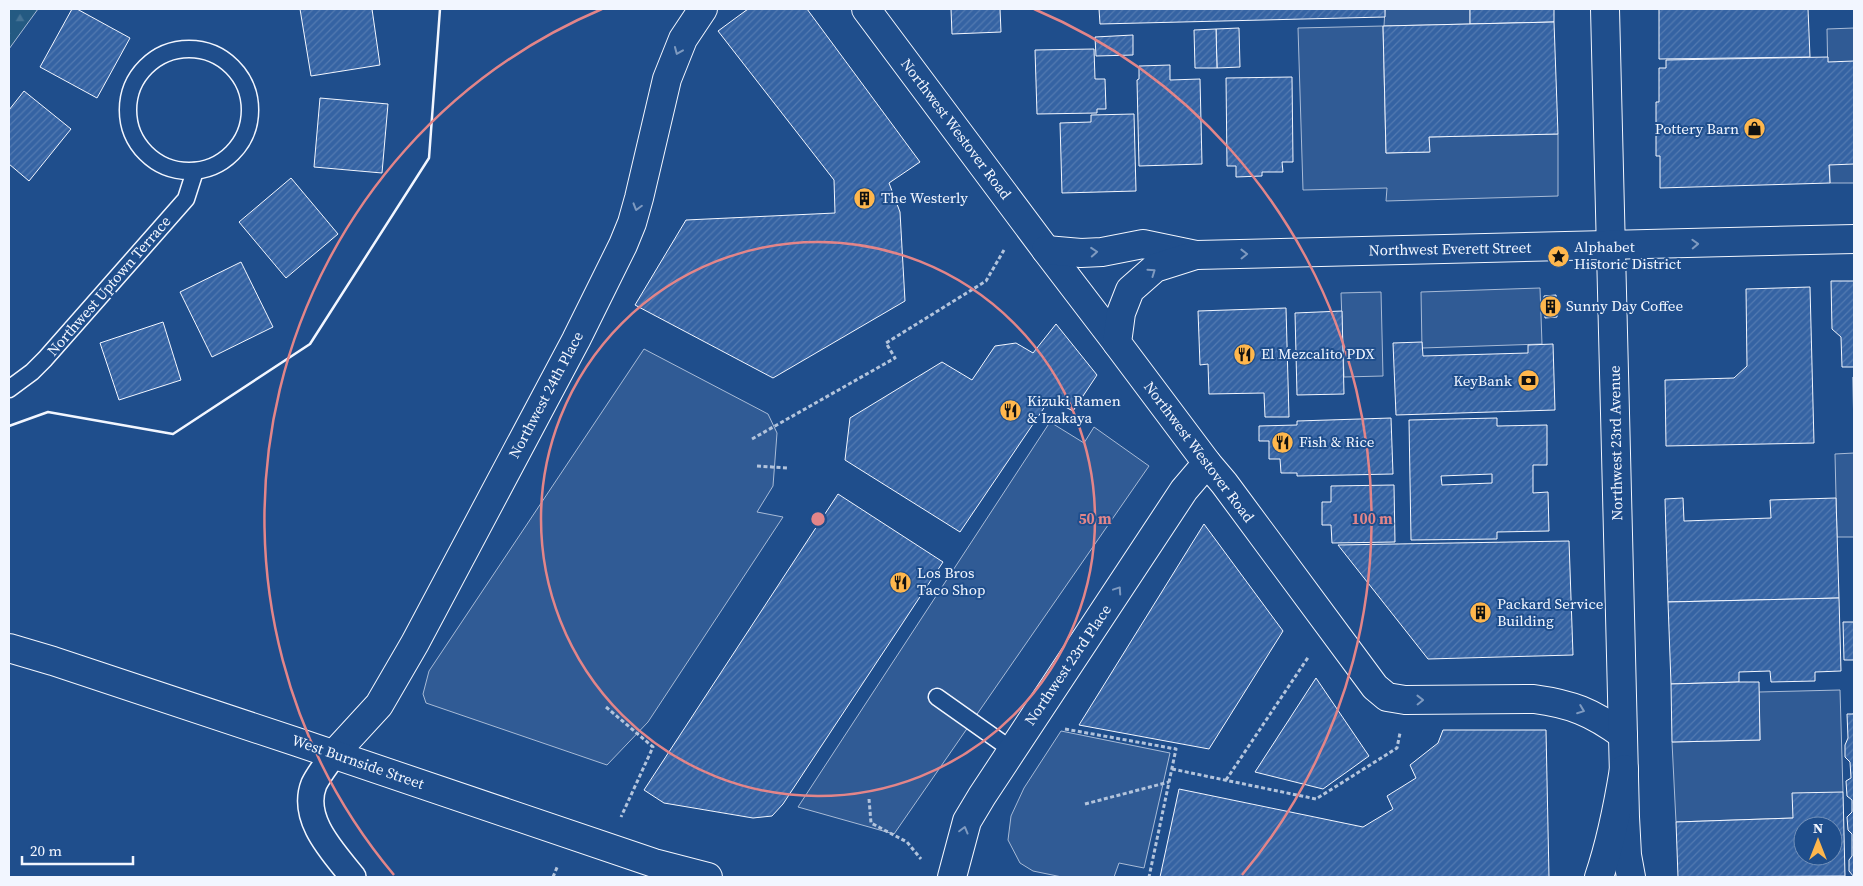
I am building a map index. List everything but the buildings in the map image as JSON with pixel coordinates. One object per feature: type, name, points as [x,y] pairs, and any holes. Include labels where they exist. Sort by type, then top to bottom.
[{"type":"main road","name":"Northwest 24th Place","points":[[334,754],[379,705],[415,643],[576,340],[632,223],[667,79],[683,39],[703,9]]},
{"type":"main road","name":"Northwest Westover Road","points":[[866,9],[1046,250],[1224,483],[1375,687],[1387,697],[1405,700],[1534,699],[1548,701],[1580,709],[1601,719],[1623,735]]},
{"type":"main road","name":"Northwest 23rd Avenue","points":[[1605,9],[1623,735],[1627,855],[1630,877]]},
{"type":"main road","name":"Northwest Everett Street","points":[[1046,250],[1082,253],[1143,244],[1196,255],[1854,239]]},
{"type":"main road","name":"Northwest Everett Street","points":[[1117,343],[1121,313],[1130,290],[1155,268],[1196,255]]},
{"type":"main road","name":"Northwest 23rd Place","points":[[952,877],[967,821],[1036,713],[1184,490],[1207,463]]},
{"type":"main road","name":"West Burnside Street","points":[[9,648],[334,754],[661,865],[708,877]]},
{"type":"main road","points":[[1599,877],[1608,852],[1624,769]]},
{"type":"street","points":[[334,754],[314,784],[312,797],[314,817],[327,845],[353,877]]},
{"type":"lane","points":[[201,50],[212,54],[232,67],[246,87],[250,110],[246,134],[233,153],[213,167],[195,171],[166,167],[146,154],[133,134],[128,105],[133,87],[138,77],[146,68],[166,54],[201,50]]},
{"type":"lane","name":"Northwest Uptown Terrace","points":[[9,389],[32,372],[45,359],[186,199],[195,171]]},
{"type":"lane","points":[[937,697],[1012,750]]},
{"type":"path","points":[[752,439],[895,358],[886,343],[986,281]]},
{"type":"path","points":[[758,466],[787,468]]},
{"type":"path","points":[[1226,780],[1293,680]]},
{"type":"path","points":[[606,707],[653,747],[608,847]]},
{"type":"path","points":[[1036,713],[1059,728],[1176,749],[1150,877]]},
{"type":"path","points":[[1172,769],[1316,799],[1397,748]]},
{"type":"path","points":[[1084,804],[1169,782]]},
{"type":"path","points":[[869,799],[871,823],[907,842],[921,859]]},
{"type":"green space","points":[[9,9],[38,9],[9,49]]},
{"type":"shaded area","points":[[1385,9],[1470,9],[1470,24],[1384,26]]},
{"type":"shaded area","points":[[1383,26],[1386,153],[1429,152],[1429,137],[1558,134],[1558,196],[1386,201],[1387,188],[1303,190],[1298,28]]},
{"type":"shaded area","points":[[1854,28],[1854,183],[1830,183],[1827,29]]},
{"type":"shaded area","points":[[1540,288],[1542,344],[1422,348],[1421,292]]},
{"type":"shaded area","points":[[1381,292],[1383,376],[1344,377],[1341,293]]},
{"type":"shaded area","points":[[644,349],[768,414],[777,433],[773,486],[757,512],[783,517],[648,722],[607,765],[426,703],[423,694],[429,671]]},
{"type":"shaded area","points":[[1050,422],[1084,443],[1094,427],[1149,466],[894,834],[798,807]]},
{"type":"shaded area","points":[[1854,453],[1854,537],[1837,537],[1835,454]]},
{"type":"shaded area","points":[[1840,690],[1843,792],[1797,816],[1793,816],[1793,818],[1676,822],[1672,742],[1760,740],[1759,692]]},
{"type":"shaded area","points":[[1061,731],[1170,753],[1144,868],[1119,863],[1114,877],[1062,877],[1033,871],[1020,863],[1008,840],[1011,816],[1024,788]]},
{"type":"wall","points":[[9,426],[48,412],[173,434],[310,344],[429,158],[440,9]]},
{"type":"place","name":"Pottery Barn","points":[[1755,129]]},
{"type":"place","name":"The Westerly","points":[[865,198]]},
{"type":"place","name":"Alphabet Historic District","points":[[1558,256]]},
{"type":"place","name":"Sunny Day Coffee","points":[[1550,306]]},
{"type":"place","name":"El Mezcalito PDX","points":[[1245,354]]},
{"type":"place","name":"KeyBank","points":[[1528,381]]},
{"type":"place","name":"Kizuki Ramen & Izakaya","points":[[1011,410]]},
{"type":"place","name":"Fish & Rice","points":[[1283,442]]},
{"type":"place","name":"Los Bros Taco Shop","points":[[901,582]]},
{"type":"place","name":"Packard Service Building","points":[[1481,613]]}]
